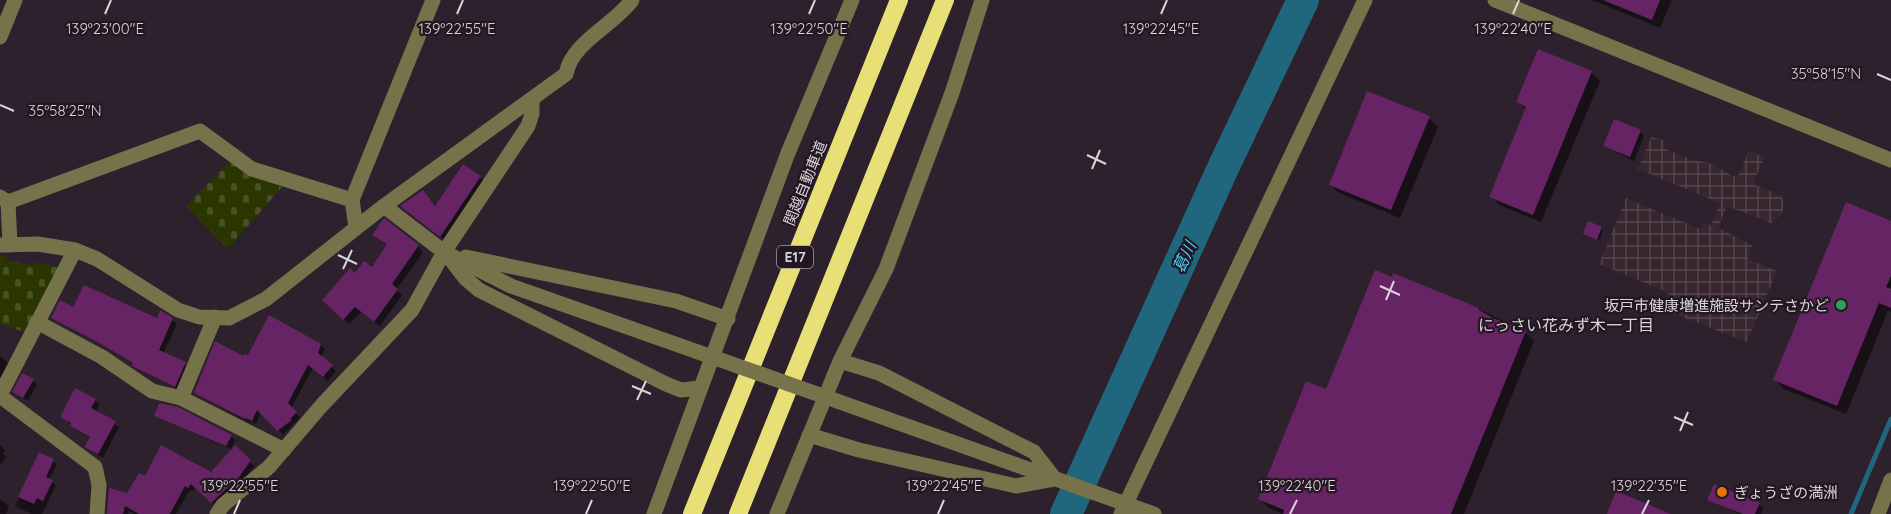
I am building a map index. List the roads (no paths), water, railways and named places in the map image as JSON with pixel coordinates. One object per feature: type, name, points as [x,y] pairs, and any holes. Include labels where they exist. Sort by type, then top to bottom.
[{"type":"highway","name":"関越自動車道","points":[[692,514],[899,0]]},
{"type":"highway","name":"E17","points":[[738,514],[945,0]]},
{"type":"street","points":[[0,37],[15,0]]},
{"type":"street","points":[[356,227],[352,200],[433,0]]},
{"type":"street","points":[[654,514],[788,153],[852,0]]},
{"type":"street","points":[[777,514],[840,361],[886,269],[952,93],[982,0]]},
{"type":"street","points":[[1123,508],[1365,0]]},
{"type":"street","points":[[1495,0],[1891,160]]},
{"type":"street","points":[[352,200],[252,169],[200,131],[4,199],[5,245],[38,244],[75,250],[97,259],[178,310],[199,317],[229,318],[266,299],[384,206],[532,101],[566,74],[569,62],[580,49],[612,23],[633,1]]},
{"type":"street","points":[[217,514],[224,505],[269,467],[412,310],[444,252],[528,126],[532,114],[532,101]]},
{"type":"street","points":[[384,206],[444,252],[511,286],[1057,480],[1109,499],[1123,508],[1154,514]]},
{"type":"street","points":[[75,250],[0,395],[95,467],[99,486],[97,514]]},
{"type":"street","points":[[444,252],[676,301],[728,319]]},
{"type":"street","points":[[444,252],[465,278],[479,290],[655,379],[681,390],[700,388]]},
{"type":"street","points":[[181,398],[215,317]]},
{"type":"street","points":[[37,322],[102,357],[145,388],[181,398],[284,450]]},
{"type":"street","points":[[840,361],[879,373],[1034,452],[1057,480]]},
{"type":"street","points":[[809,435],[859,450],[1016,486],[1057,480]]},
{"type":"street","points":[[1878,514],[1891,480]]},
{"type":"waterway","name":"葛川","points":[[1066,514],[1223,168],[1303,0]]},
{"type":"waterway","points":[[1851,514],[1891,419]]},
{"type":"place","name":"坂戸市健康増進施設サンテさかど","points":[[1841,305]]},
{"type":"place","name":"ぎょうざの満洲","points":[[1722,492]]},
{"type":"district","name":"にっさい花みず木一丁目","points":[[1566,325]]}]
